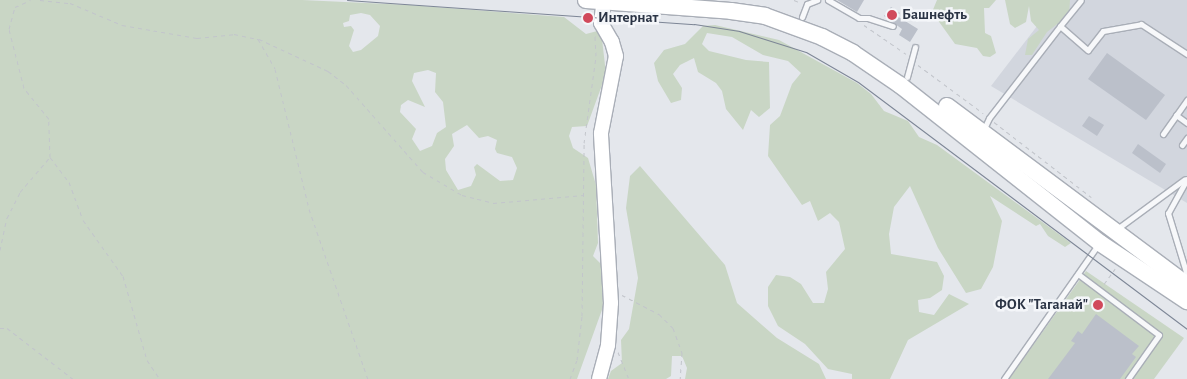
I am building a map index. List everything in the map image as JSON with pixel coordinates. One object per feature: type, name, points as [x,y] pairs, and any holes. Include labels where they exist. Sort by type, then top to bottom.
[{"type":"main road","points":[[586,0],[668,5],[765,16],[822,37],[853,53],[940,114],[1020,182],[1106,238],[1187,285]]},
{"type":"main road","points":[[734,0],[802,17],[861,46],[907,77],[981,133],[1106,238],[1187,301]]},
{"type":"street","points":[[599,379],[608,345],[610,294],[601,133],[616,56],[612,42],[601,23],[604,1]]},
{"type":"lane","points":[[802,17],[807,4],[817,0]]},
{"type":"lane","points":[[828,0],[859,18],[868,18],[893,26]]},
{"type":"lane","points":[[981,133],[988,118],[1081,0]]},
{"type":"lane","points":[[1060,26],[1088,50],[1103,31],[1141,24],[1187,54]]},
{"type":"lane","points":[[907,77],[915,48]]},
{"type":"lane","points":[[1163,134],[1187,100]]},
{"type":"lane","points":[[1176,115],[1187,123]]},
{"type":"lane","points":[[1182,145],[1187,138]]},
{"type":"lane","points":[[1004,379],[1078,274],[1106,238],[1187,178]]},
{"type":"lane","points":[[1187,178],[1168,213],[1187,275]]},
{"type":"lane","points":[[1078,274],[1159,335],[1128,379]]},
{"type":"path","points":[[31,0],[15,7],[9,29],[24,88],[49,119],[50,157],[69,182],[83,220],[123,276],[147,360],[160,379]]},
{"type":"path","points":[[40,0],[70,4],[122,25],[197,38],[234,34],[258,39],[328,72],[346,85],[423,172],[462,195],[493,203],[584,195]]},
{"type":"path","points":[[570,379],[577,360],[582,316],[584,143],[596,56],[594,29]]},
{"type":"path","points":[[258,39],[275,69],[309,209],[368,379]]},
{"type":"path","points":[[0,250],[7,218],[20,192],[50,157]]},
{"type":"path","points":[[610,294],[628,296],[659,314],[673,328],[682,353],[680,379]]},
{"type":"path","points":[[0,328],[7,328],[73,379]]},
{"type":"path","points":[[608,345],[620,355],[629,379]]},
{"type":"shaded area","points":[[1057,0],[1187,0],[1187,203],[991,86]]},
{"type":"green space","points":[[0,0],[302,0],[409,5],[564,17],[586,34],[601,30],[606,74],[587,126],[572,127],[569,136],[573,148],[588,158],[596,185],[598,243],[593,256],[602,265],[603,307],[577,379],[0,379]],"holes":[[[361,13],[370,15],[380,26],[378,36],[361,50],[353,52],[349,46],[354,30],[351,26],[344,27],[343,23],[349,21],[350,15]],[[428,70],[436,73],[435,92],[443,102],[446,127],[437,133],[432,146],[420,151],[412,139],[416,129],[400,112],[401,105],[408,100],[425,107],[412,81],[414,73]],[[467,125],[479,138],[488,136],[497,140],[495,149],[497,153],[512,157],[517,168],[513,180],[500,181],[477,164],[474,167],[476,175],[471,186],[458,190],[446,170],[445,159],[454,146],[452,134]]]},
{"type":"green space","points":[[937,0],[996,0],[989,8],[984,8],[985,33],[991,36],[996,53],[990,57],[983,56],[977,48],[955,44],[932,12]]},
{"type":"green space","points":[[1005,0],[1070,0],[1069,15],[1047,32],[1032,55],[1025,55],[1028,39],[1039,30],[1031,21],[1029,6],[1026,22],[1015,28],[1010,24]]},
{"type":"green space","points":[[715,25],[779,40],[857,83],[871,94],[884,111],[908,121],[919,137],[937,145],[1071,243],[1065,247],[1048,236],[1040,224],[1036,226],[990,196],[1002,221],[993,267],[981,289],[966,293],[938,248],[910,186],[894,207],[889,234],[891,254],[937,262],[944,276],[942,290],[930,298],[918,300],[919,312],[934,315],[949,294],[969,304],[908,340],[890,379],[852,379],[852,374],[828,369],[805,344],[778,326],[768,306],[768,287],[776,275],[790,277],[801,284],[813,303],[824,303],[828,289],[826,272],[845,249],[839,222],[830,213],[818,221],[810,201],[802,205],[768,156],[770,125],[780,116],[792,84],[801,73],[788,61],[763,55],[732,37],[707,33],[702,44],[709,51],[746,60],[769,62],[770,108],[759,117],[751,110],[743,130],[726,109],[722,91],[716,83],[698,72],[694,58],[680,65],[673,74],[682,88],[681,100],[671,103],[658,81],[654,63],[664,50],[685,44],[703,26]]},
{"type":"green space","points":[[640,166],[725,265],[737,303],[777,338],[819,364],[826,379],[685,379],[687,368],[682,356],[672,356],[671,376],[666,379],[608,379],[611,371],[622,363],[621,340],[629,329],[638,278],[626,208],[630,176]]},
{"type":"green space","name":"ФОК \"Таганай\"","points":[[1086,271],[1184,338],[1154,379],[1009,379]]},
{"type":"building","points":[[837,0],[864,0],[857,12]]},
{"type":"building","points":[[891,7],[900,13],[897,16],[918,29],[910,42],[899,35],[902,29],[884,16]]},
{"type":"building","points":[[1107,53],[1165,95],[1146,120],[1088,79]]},
{"type":"building","points":[[1089,116],[1104,125],[1097,136],[1082,126]]},
{"type":"building","points":[[1138,144],[1166,164],[1160,173],[1132,153]]},
{"type":"building","name":"ФОК \"Таганай\"","points":[[1096,314],[1139,346],[1132,354],[1136,357],[1120,379],[1048,379],[1075,343],[1071,341],[1078,331],[1082,334]]},
{"type":"tram line","points":[[347,0],[694,24],[739,31],[806,52],[858,82],[1187,329]]},
{"type":"place","name":"Башнефть","points":[[892,15]]},
{"type":"place","name":"Интернат","points":[[588,18]]},
{"type":"place","name":"ФОК \"Таганай\"","points":[[1098,305]]}]
